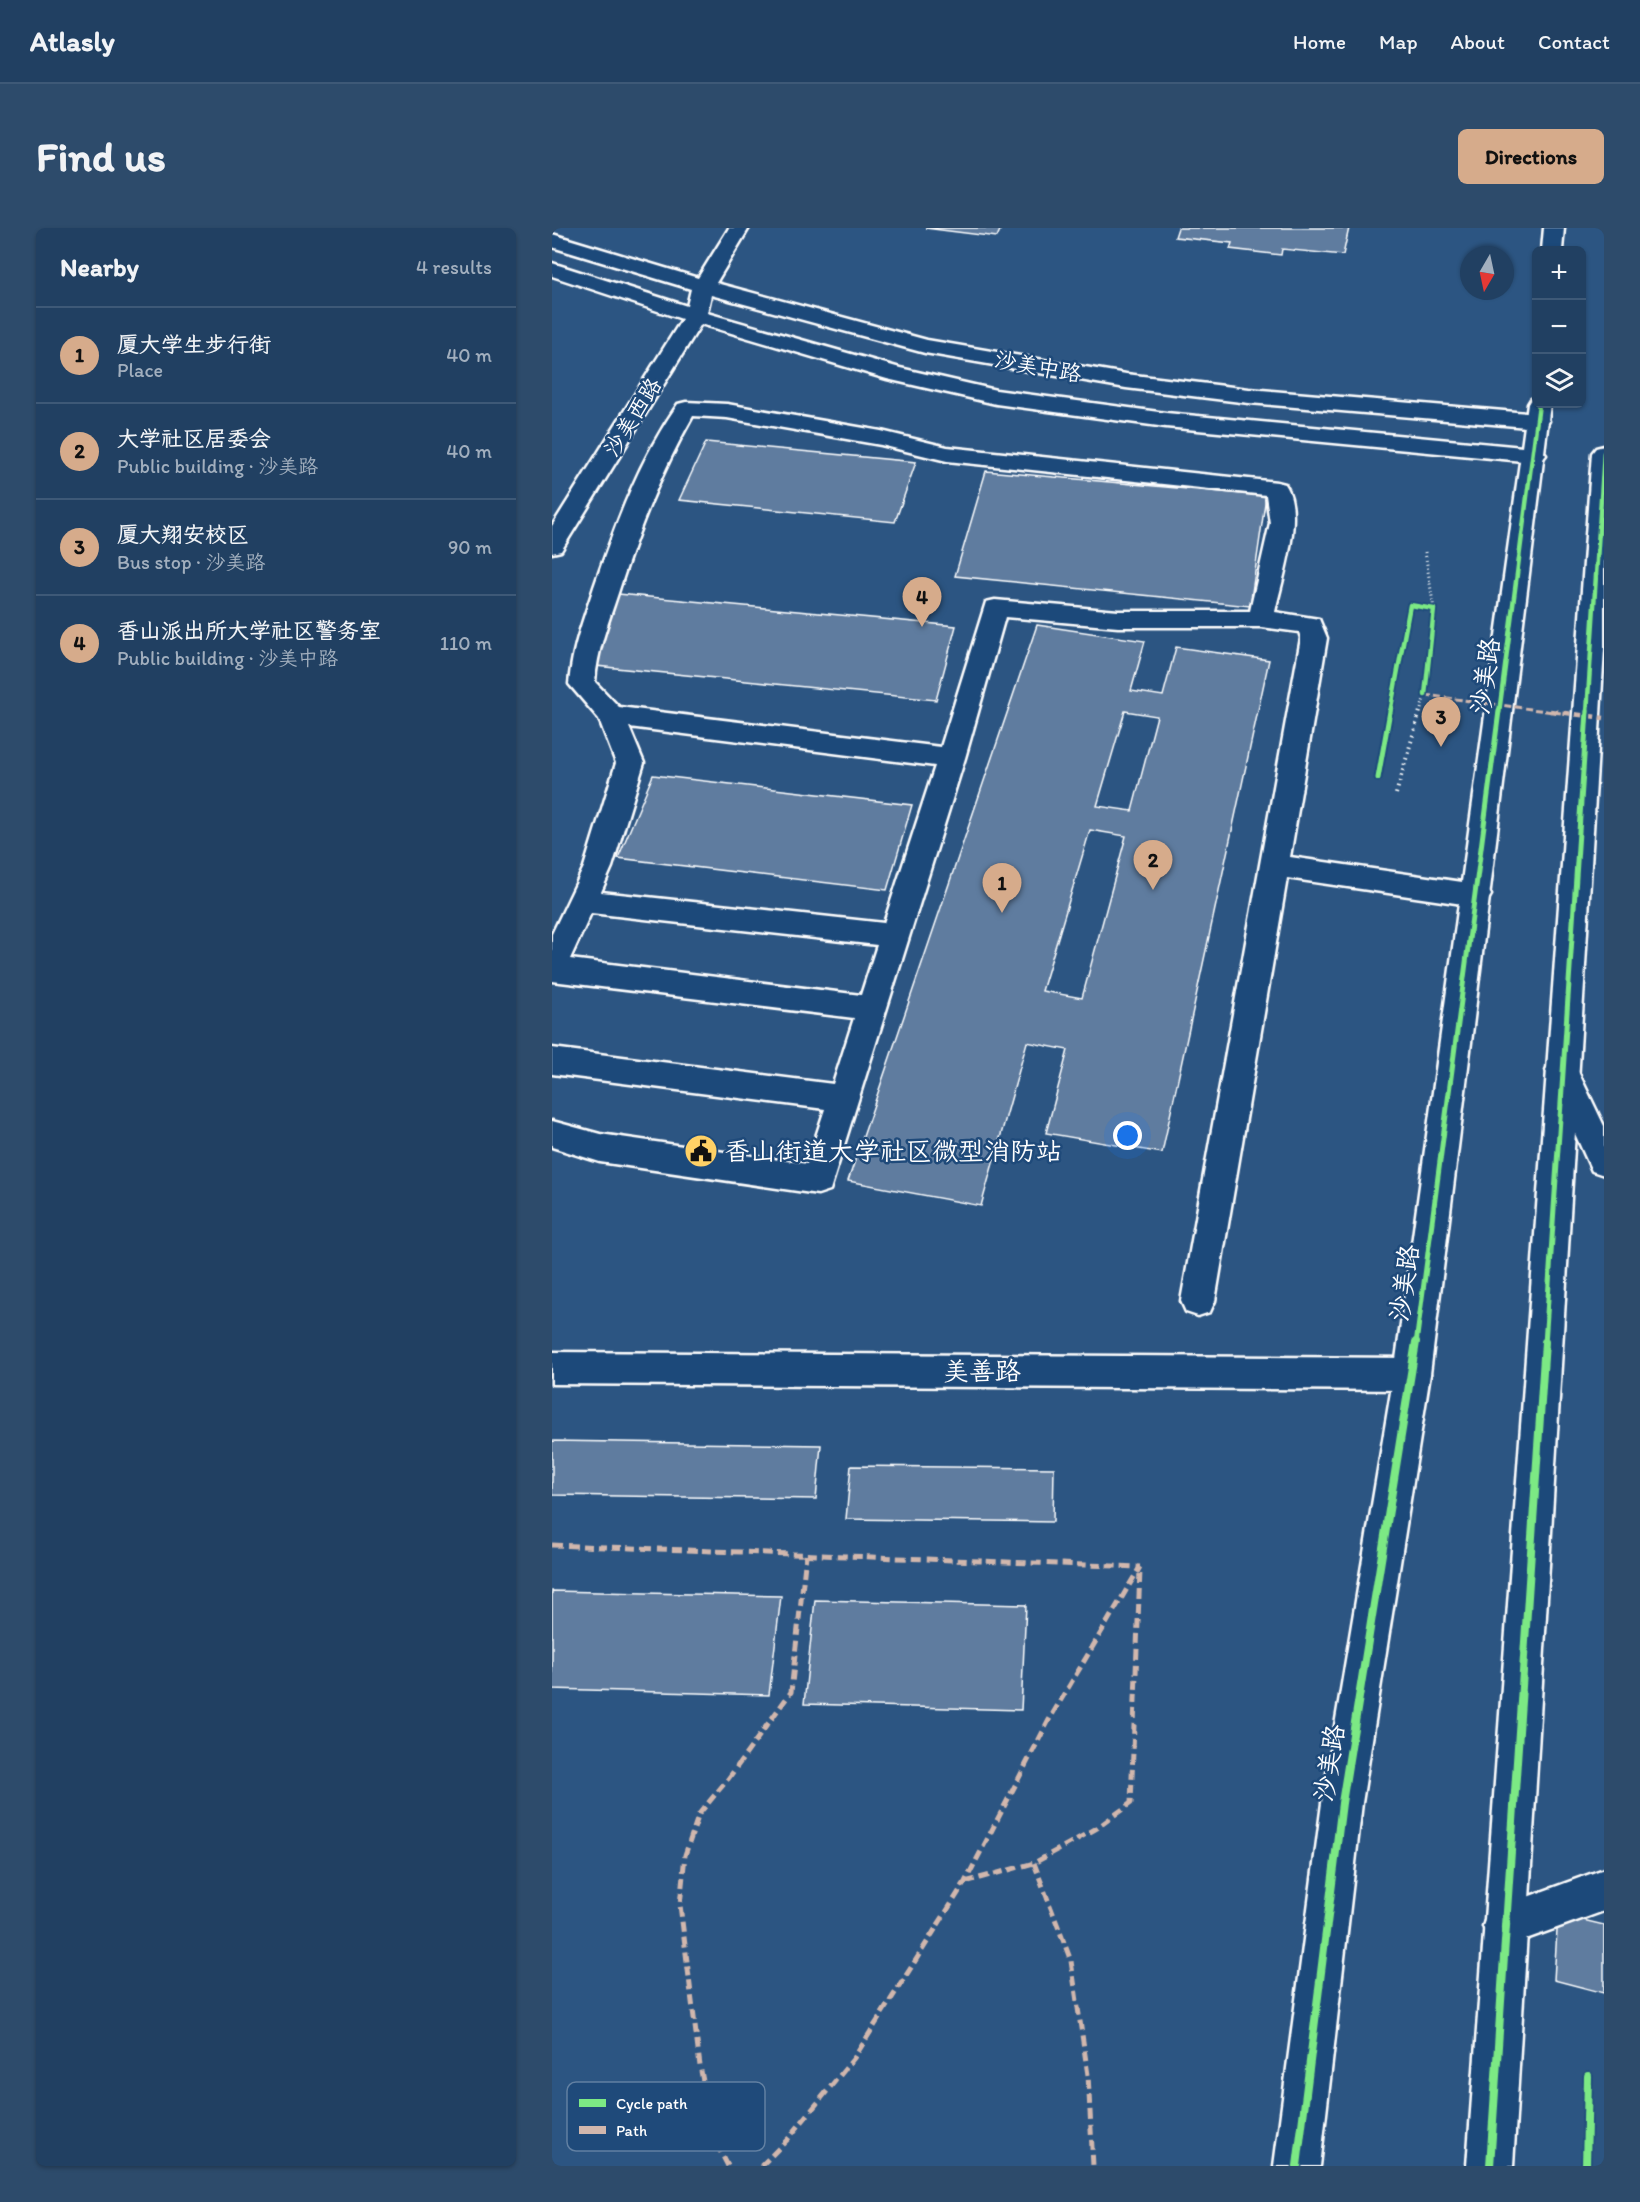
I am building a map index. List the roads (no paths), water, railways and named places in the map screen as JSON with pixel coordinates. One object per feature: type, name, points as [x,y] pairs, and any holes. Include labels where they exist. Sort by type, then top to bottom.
[{"type":"street","name":"沙美西路","points":[[552,545],[695,316],[702,286],[739,228]]},
{"type":"street","points":[[1552,246],[1554,228]]},
{"type":"street","name":"沙美中路","points":[[552,240],[702,286],[925,346],[1126,381],[1249,396],[1539,412]]},
{"type":"street","name":"沙美中路","points":[[552,269],[695,316],[895,374],[996,397],[1166,420],[1534,455]]},
{"type":"street","points":[[872,1008],[552,967],[598,867],[630,763],[611,715],[582,684],[584,656],[628,524],[654,465],[686,409],[727,411],[881,438],[947,454],[1277,489],[1282,523],[1262,619]]},
{"type":"street","name":"沙美路","points":[[1297,2166],[1342,1803],[1412,1374],[1539,412]]},
{"type":"street","points":[[1490,2166],[1504,1926],[1604,453]]},
{"type":"street","points":[[552,1134],[600,1148],[818,1180],[951,758],[995,608],[1118,619],[1262,619],[1310,626],[1314,638],[1198,1301]]},
{"type":"street","points":[[611,715],[951,758]]},
{"type":"street","points":[[1274,865],[1476,895]]},
{"type":"street","points":[[582,901],[895,936]]},
{"type":"street","points":[[552,1061],[844,1098]]},
{"type":"street","points":[[1562,1070],[1604,1161]]},
{"type":"street","name":"美善路","points":[[552,1368],[1412,1374]]},
{"type":"street","points":[[1504,1926],[1604,1890]]},
{"type":"place","name":"香山派出所大学社区警务室","points":[[922,627]]},
{"type":"place","name":"厦大翔安校区","points":[[1441,747]]},
{"type":"place","name":"大学社区居委会","points":[[1153,890]]},
{"type":"place","name":"厦大学生步行街","points":[[1002,913]]},
{"type":"place","name":"香山街道大学社区微型消防站","points":[[701,1151]]}]
